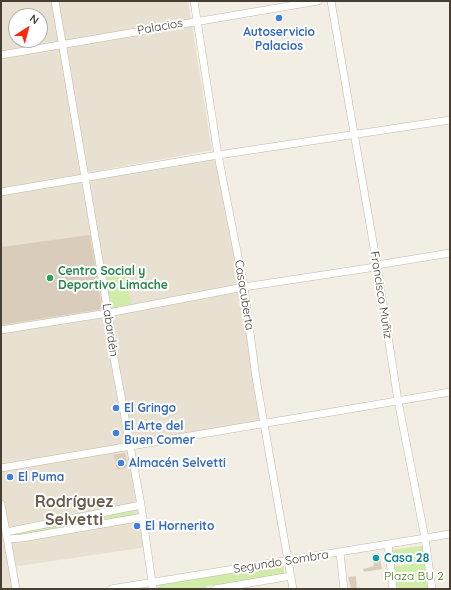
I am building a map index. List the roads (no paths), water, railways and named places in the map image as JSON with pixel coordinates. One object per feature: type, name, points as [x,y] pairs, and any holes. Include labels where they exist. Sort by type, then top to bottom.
[{"type":"street","name":"Labardén","points":[[55,1],[108,313],[114,358],[141,505],[153,585]]},
{"type":"street","name":"Casacuberta","points":[[194,1],[218,155],[244,287],[264,424],[294,589]]},
{"type":"street","name":"Palacios","points":[[1,55],[318,1]]},
{"type":"street","name":"Francisco Muñiz","points":[[331,1],[377,265],[398,401],[426,538],[432,589]]},
{"type":"street","points":[[1,192],[218,155],[450,120]]},
{"type":"street","points":[[1,330],[108,313],[244,287],[369,268],[377,265],[450,253]]},
{"type":"street","points":[[1,468],[450,392]]},
{"type":"street","points":[[1,504],[16,589]]},
{"type":"street","points":[[7,535],[141,505]]},
{"type":"street","points":[[7,535],[22,538],[143,517]]},
{"type":"street","name":"Segundo Sombra","points":[[111,589],[153,585],[289,560],[340,553],[450,534]]},
{"type":"street","points":[[388,544],[393,589]]},
{"type":"street","points":[[340,553],[344,589]]},
{"type":"street","points":[[215,589],[246,587],[291,576]]},
{"type":"place","name":"Autoservicio Palacios","points":[[279,18]]},
{"type":"place","name":"Centro Social y Deportivo Limache","points":[[50,278]]},
{"type":"place","name":"El Gringo","points":[[116,408]]},
{"type":"place","name":"El Arte del Buen Comer","points":[[116,433]]},
{"type":"place","name":"Almacén Selvetti","points":[[121,463]]},
{"type":"place","name":"El Puma","points":[[10,477]]},
{"type":"place","name":"El Hornerito","points":[[137,526]]},
{"type":"place","name":"Casa 28","points":[[376,558]]},
{"type":"district","name":"Rodríguez Selvetti","points":[[74,511]]},
{"type":"park label","name":"Plaza BU 2","points":[[414,576]]}]
